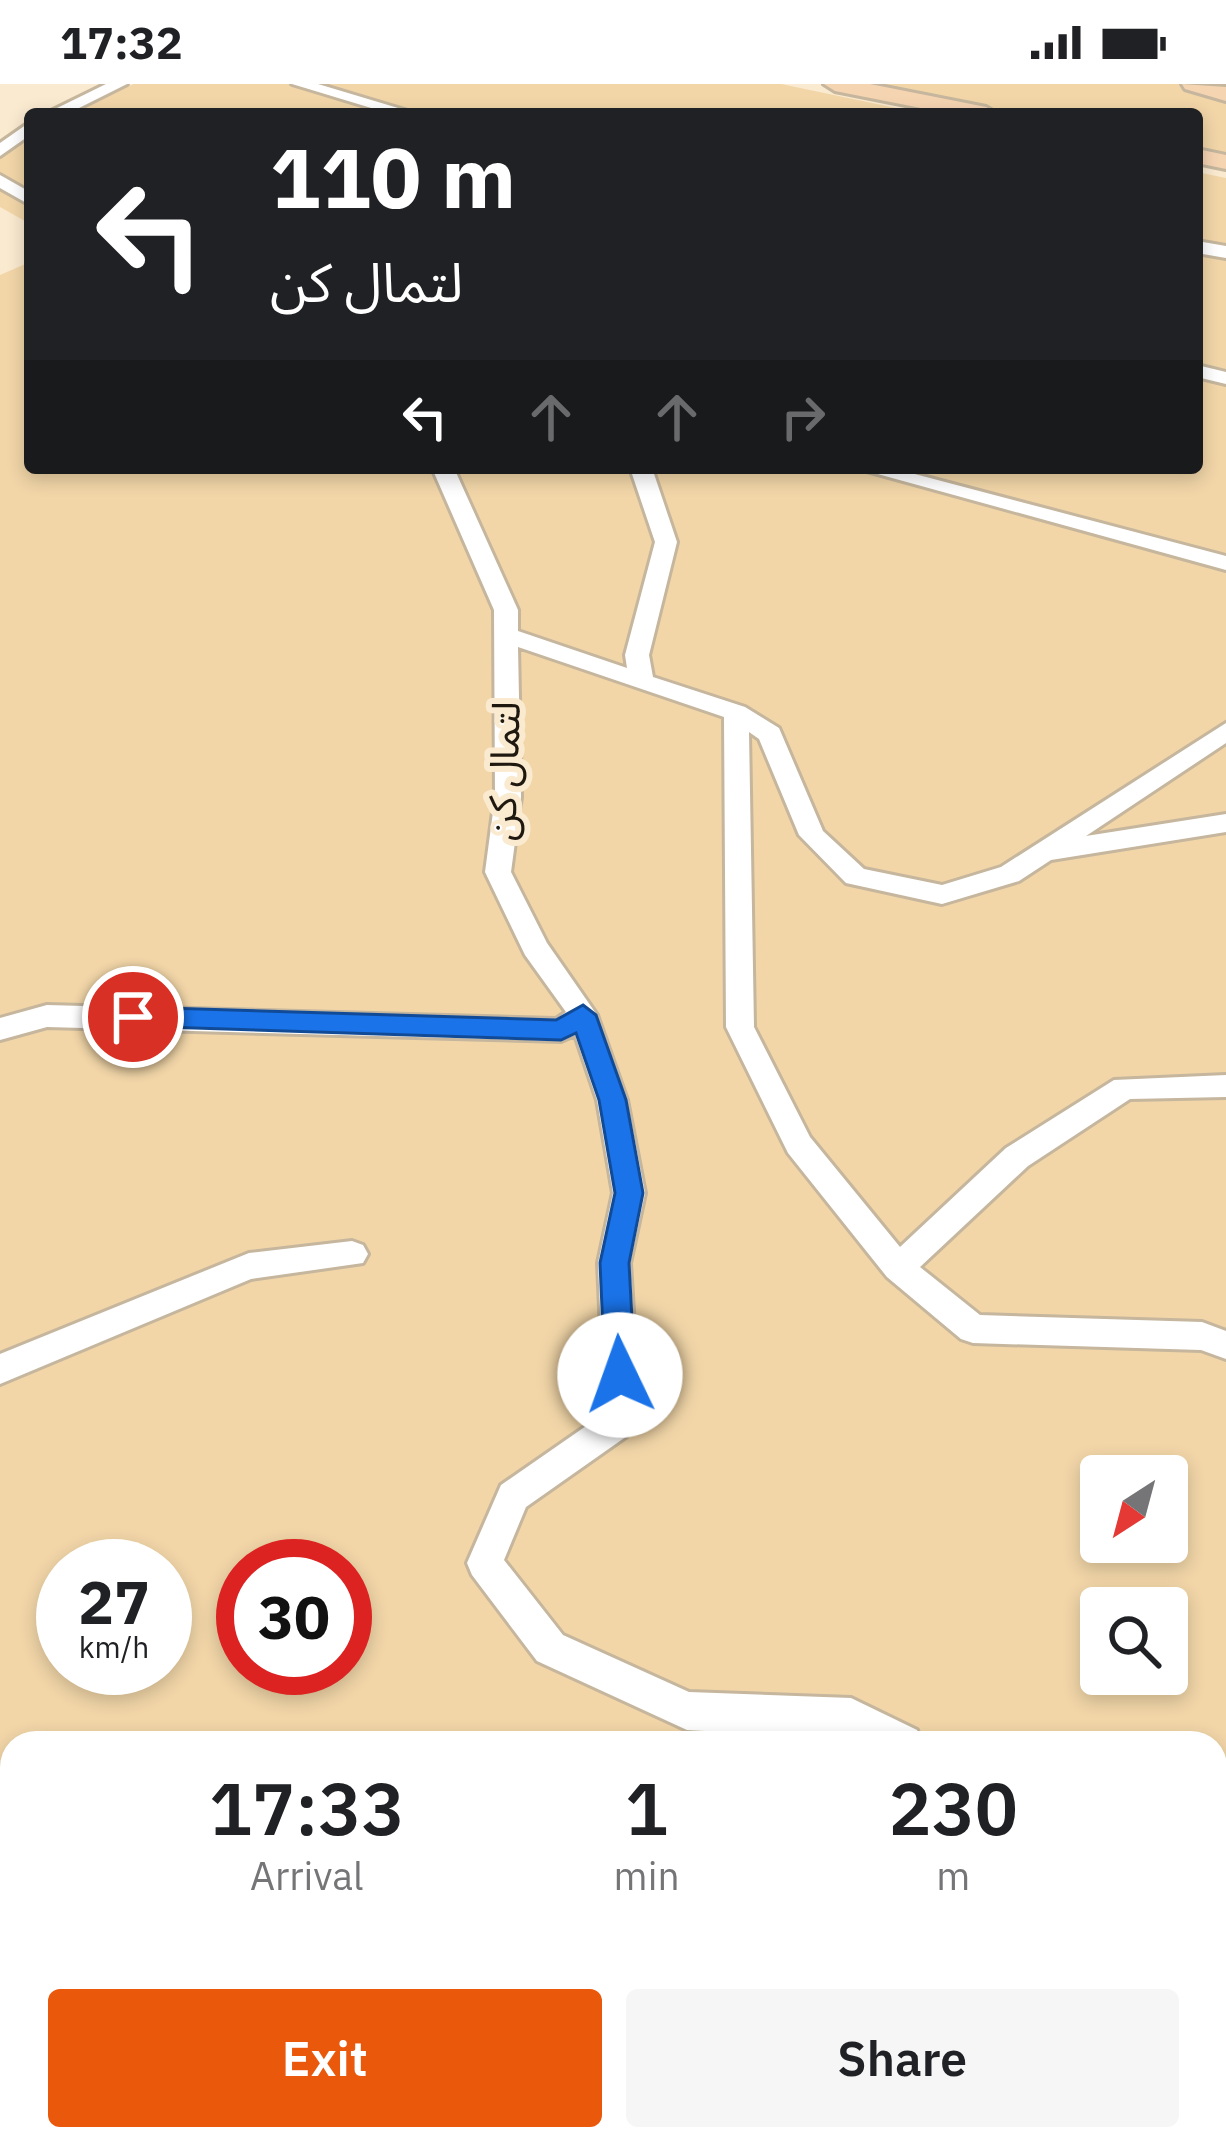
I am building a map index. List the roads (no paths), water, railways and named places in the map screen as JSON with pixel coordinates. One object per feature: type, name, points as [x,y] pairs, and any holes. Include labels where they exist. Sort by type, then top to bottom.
[{"type":"main road","points":[[835,84],[956,108]]},
{"type":"main road","points":[[1193,84],[1226,94]]},
{"type":"street","points":[[300,84],[388,108]]},
{"type":"street","points":[[66,108],[118,85]]},
{"type":"street","points":[[0,151],[24,132]]},
{"type":"street","name":"لتمال کن","points":[[446,474],[506,610],[508,797],[498,872],[535,948],[583,1015],[612,1100],[629,1193],[614,1263],[620,1375],[614,1426],[513,1496],[485,1563],[550,1648],[687,1711],[851,1717],[879,1731]]},
{"type":"street","points":[[642,474],[666,542],[638,655],[642,681]]},
{"type":"street","points":[[890,474],[1226,562]]},
{"type":"street","name":"لتمال کن","points":[[506,634],[736,713],[770,734],[812,836],[855,876],[942,896],[1010,874],[1226,731]]},
{"type":"street","points":[[736,713],[740,1027],[799,1145],[898,1268],[973,1329],[1202,1336],[1226,1345]]},
{"type":"street","name":"لتمال کن","points":[[1036,854],[1226,823]]},
{"type":"street","points":[[0,1029],[47,1016],[561,1030],[583,1015]]},
{"type":"street","points":[[898,1268],[1017,1157],[1124,1088],[1226,1086]]},
{"type":"street","points":[[0,1370],[86,1330],[249,1266],[352,1254]]}]
